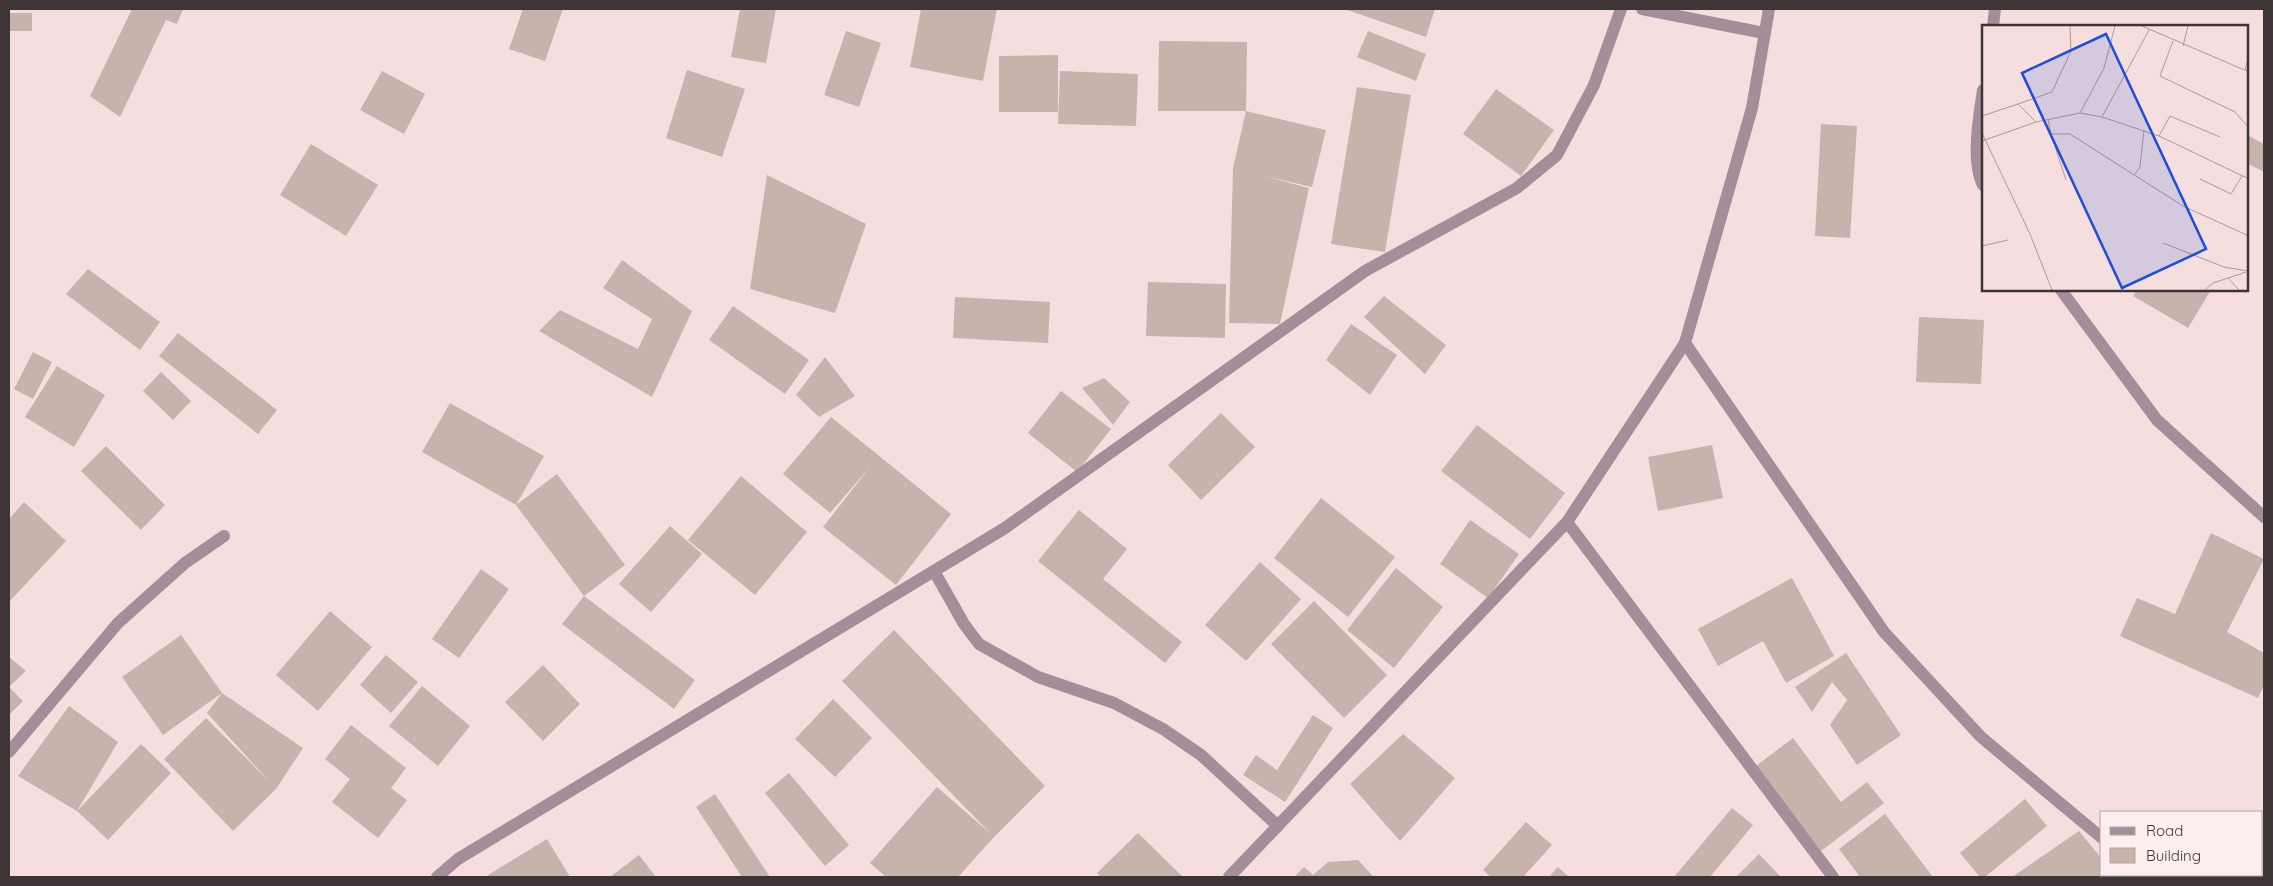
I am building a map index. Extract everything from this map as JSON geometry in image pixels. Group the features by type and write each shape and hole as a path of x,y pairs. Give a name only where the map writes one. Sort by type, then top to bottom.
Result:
{"street":[{"path":"437,877 458,859 1005,528 1365,271 1518,188 1557,155 1594,85 1621,9"},
{"path":"1642,9 1764,33"},
{"path":"1229,877 1567,522 1685,343 1752,108 1764,33 1770,9"},
{"path":"1992,25 1995,9"},
{"path":"1982,97 1977,131 1977,155 1982,180"},
{"path":"2062,291 2157,420 2264,517"},
{"path":"1685,343 1884,632 1981,737 2100,836"},
{"path":"1567,522 1832,877"},
{"path":"9,752 118,623 185,563 224,536"},
{"path":"934,571 964,624 979,644 1038,677 1114,703 1163,729 1201,755 1278,826"}],"building":[{"path":"132,9 183,9 177,24 166,20 120,117 90,96"},
{"path":"523,9 563,9 545,61 509,49"},
{"path":"740,9 776,9 766,63 731,57"},
{"path":"921,9 997,9 983,81 910,67"},
{"path":"1348,9 1435,9 1426,37"},
{"path":"9,13 32,13 32,31 9,31"},
{"path":"846,31 881,43 859,107 824,95"},
{"path":"1368,31 1426,54 1416,81 1357,57"},
{"path":"1159,41 1247,42 1246,111 1158,111"},
{"path":"1058,55 1058,112 999,112 999,56"},
{"path":"687,70 745,89 722,157 666,138"},
{"path":"382,71 425,94 404,134 360,110"},
{"path":"1060,71 1138,74 1136,126 1058,124"},
{"path":"1357,87 1411,95 1385,252 1331,244"},
{"path":"1496,89 1554,130 1521,176 1463,134"},
{"path":"1246,111 1326,130 1312,187 1263,176 1309,188 1280,324 1229,323 1233,168"},
{"path":"1821,124 1857,126 1850,238 1815,236"},
{"path":"2248,136 2264,144 2264,172 2248,164"},
{"path":"311,144 378,185 346,236 280,195"},
{"path":"767,175 866,224 835,313 750,289"},
{"path":"622,260 692,311 652,397 539,331 560,310 638,349 652,319 603,288"},
{"path":"88,269 160,322 140,350 66,294"},
{"path":"1148,282 1226,284 1225,338 1146,336"},
{"path":"2136,291 2210,291 2188,328 2133,296"},
{"path":"1384,296 1446,345 1425,374 1364,317"},
{"path":"955,297 1050,302 1048,343 953,338"},
{"path":"733,306 809,360 785,394 709,340"},
{"path":"1919,317 1984,320 1981,384 1916,382"},
{"path":"1351,324 1397,355 1370,395 1326,360"},
{"path":"178,333 277,410 258,434 159,356"},
{"path":"33,352 52,362 33,399 14,389"},
{"path":"825,357 855,396 819,417 796,395"},
{"path":"57,366 105,395 74,447 25,417"},
{"path":"161,372 191,401 173,420 143,391"},
{"path":"1104,378 1130,402 1113,425 1082,388"},
{"path":"1061,391 1111,429 1077,472 1028,433"},
{"path":"450,403 544,456 516,505 422,452"},
{"path":"1221,413 1255,447 1201,500 1168,465"},
{"path":"831,417 951,514 896,585 823,527 870,467 830,513 783,474"},
{"path":"1477,425 1565,493 1530,539 1441,471"},
{"path":"1712,445 1723,498 1658,511 1648,457"},
{"path":"106,446 165,505 141,530 81,471"},
{"path":"557,474 625,565 584,596 516,505"},
{"path":"741,476 807,532 755,595 688,540"},
{"path":"1321,498 1395,557 1348,617 1274,558"},
{"path":"24,502 66,541 9,602 9,519"},
{"path":"1079,510 1127,549 1103,579 1182,642 1165,663 1038,561"},
{"path":"1470,520 1519,554 1488,598 1440,564"},
{"path":"670,526 702,554 651,612 619,584"},
{"path":"2211,533 2264,559 2227,632 2264,653 2264,685 2258,698 2120,636 2137,598 2175,614"},
{"path":"1260,562 1301,599 1246,661 1205,625"},
{"path":"1396,568 1443,607 1394,668 1347,630"},
{"path":"481,569 509,589 459,658 432,639"},
{"path":"1792,578 1834,656 1786,683 1763,641 1718,666 1698,629"},
{"path":"584,596 695,680 674,709 562,624"},
{"path":"1314,601 1387,675 1344,718 1271,644"},
{"path":"330,611 372,647 318,711 276,675"},
{"path":"894,630 1045,786 994,837 958,877 886,877 870,863 937,787 991,834 842,681"},
{"path":"181,635 222,693 163,735 122,677"},
{"path":"1846,653 1901,735 1857,765 1830,725 1847,700 1832,682 1812,712 1795,687"},
{"path":"386,655 418,682 391,713 360,685"},
{"path":"9,657 26,671 9,687"},
{"path":"543,665 580,704 543,741 505,702"},
{"path":"422,686 470,726 438,766 389,726"},
{"path":"9,687 23,701 9,715"},
{"path":"222,693 303,748 276,789 233,831 164,759 206,718 268,780 207,713"},
{"path":"833,699 872,738 835,777 795,739"},
{"path":"69,706 118,742 77,811 18,776"},
{"path":"1313,715 1333,728 1285,802 1243,775 1256,755 1277,770"},
{"path":"351,725 406,768 391,788 407,800 378,838 332,802 350,779 325,759"},
{"path":"1403,734 1455,778 1400,841 1350,784"},
{"path":"1793,738 1841,802 1867,782 1884,803 1821,851 1756,766"},
{"path":"141,744 171,773 108,840 77,811"},
{"path":"789,773 849,845 825,866 765,793"},
{"path":"715,794 770,877 742,877 696,807"},
{"path":"2025,799 2047,826 1985,877 1980,877 1960,853"},
{"path":"1732,808 1753,825 1710,877 1674,877"},
{"path":"1885,814 1933,877 1860,877 1839,849"},
{"path":"1526,822 1552,845 1523,877 1491,877 1483,870"},
{"path":"2079,831 2100,857 2100,876 2110,876 2108,877 2012,877"},
{"path":"1138,833 1183,877 1101,877 1097,873"},
{"path":"547,839 570,877 490,877 488,875"},
{"path":"1759,854 1781,877 1736,877"},
{"path":"639,855 656,877 610,877"},
{"path":"1358,860 1374,877 1294,877 1304,867 1313,875 1328,862"},
{"path":"1558,867 1569,877 1549,877"}]}
